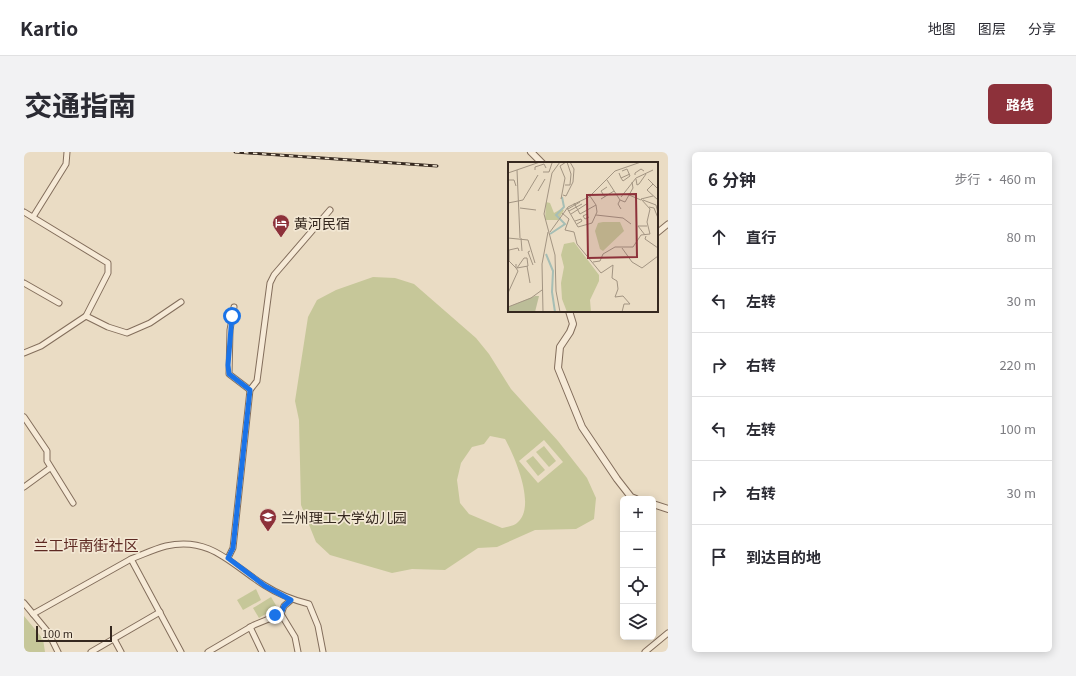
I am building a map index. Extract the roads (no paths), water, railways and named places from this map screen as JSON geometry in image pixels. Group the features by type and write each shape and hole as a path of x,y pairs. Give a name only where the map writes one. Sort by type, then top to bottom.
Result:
{"street":[{"path":"33,217 66,164 67,152"},
{"path":"531,152 541,162"},
{"path":"228,558 233,548 250,390 257,381 270,283 274,275 330,210"},
{"path":"24,212 108,262 108,273 86,316 41,346 24,353"},
{"path":"658,232 668,224"},
{"path":"24,283 59,303"},
{"path":"86,316 108,327 126,333 150,322 181,302"},
{"path":"234,307 230,330 229,374 250,390"},
{"path":"570,312 573,324 570,332 560,347 558,368 582,427 616,479 629,496"},
{"path":"24,417 47,451 47,461 50,468 73,503"},
{"path":"24,487 50,468"},
{"path":"656,505 668,509"},
{"path":"33,614 131,559 166,546 185,544 200,546 228,558 265,586 291,600 308,604 312,610 323,644 323,652"},
{"path":"131,559 181,652"},
{"path":"281,614 284,606 291,600"},
{"path":"24,603 48,632 58,652"},
{"path":"91,652 160,612"},
{"path":"208,652 250,627 275,615 281,614"},
{"path":"281,614 295,637 298,652"},
{"path":"250,627 262,652"},
{"path":"645,652 668,633"},
{"path":"114,639 121,652"},
{"path":"217,647 220,652"}],"railway":[{"path":"235,152 437,166"}],"place":[{"name":"黄河民宿","path":"281,238"},
{"name":"兰州理工大学幼儿园","path":"268,532"}],"district":[{"name":"兰工坪南街社区","path":"86,544"}]}
